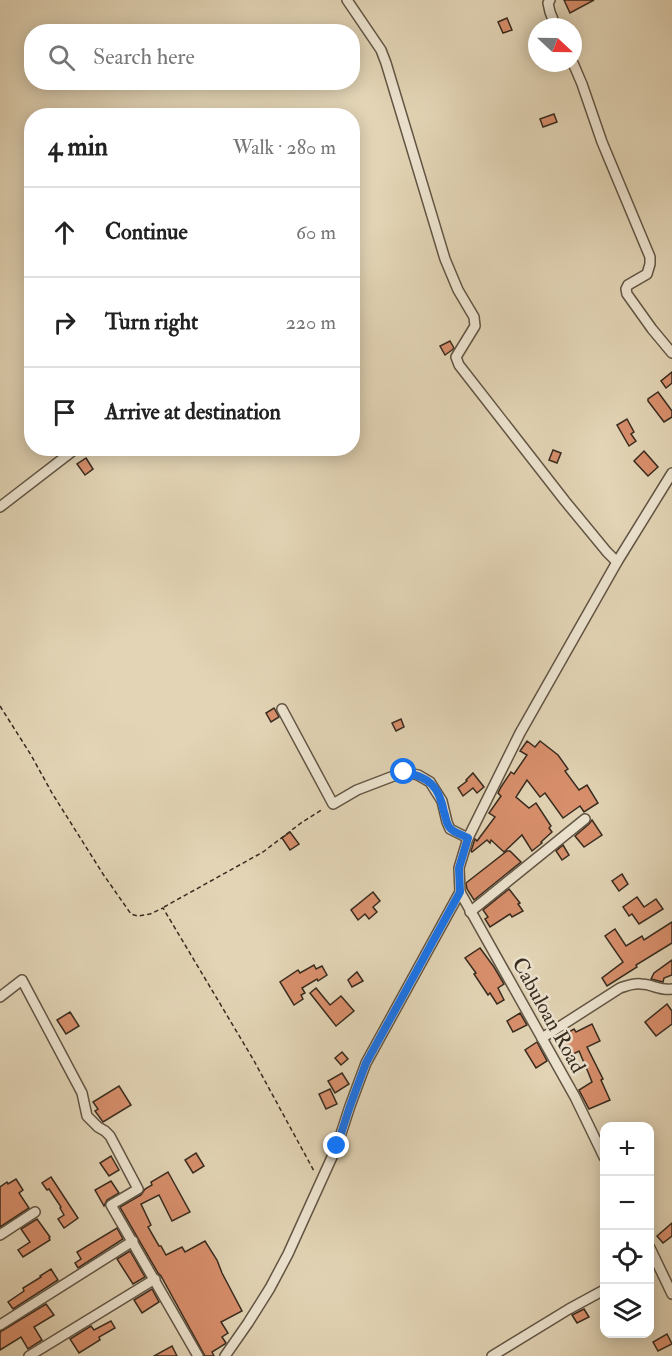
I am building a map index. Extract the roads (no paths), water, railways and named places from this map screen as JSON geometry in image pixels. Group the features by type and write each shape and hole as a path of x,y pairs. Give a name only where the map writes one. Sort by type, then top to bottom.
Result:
{"street":[{"path":"347,0 381,50 445,259 458,290 474,317 475,326 456,357 459,365 565,501 617,562"},
{"path":"550,0 548,3 552,18"},
{"path":"577,72 602,142 650,257 647,273 628,285 627,294 672,353"},
{"path":"0,507 66,456"},
{"path":"225,1356 270,1288 288,1254 337,1146 366,1063 460,892 459,868 468,838 520,733 617,562 672,473"},
{"path":"282,709 333,804 357,790 404,772 418,775 430,782 442,801 450,829 468,838"},
{"path":"470,912 585,819"},
{"name":"Cabuloan Road","path":"460,892 575,1097 600,1149"},
{"path":"0,997 22,980 82,1093 87,1116 110,1136 116,1146 138,1189 111,1205 198,1356"},
{"path":"542,1038 620,988 643,983 664,990 672,989"},
{"path":"0,1235 35,1212"},
{"path":"0,1325 133,1241"},
{"path":"654,1265 672,1294"},
{"path":"29,1356 155,1279"},
{"path":"492,1356 600,1292"}]}
